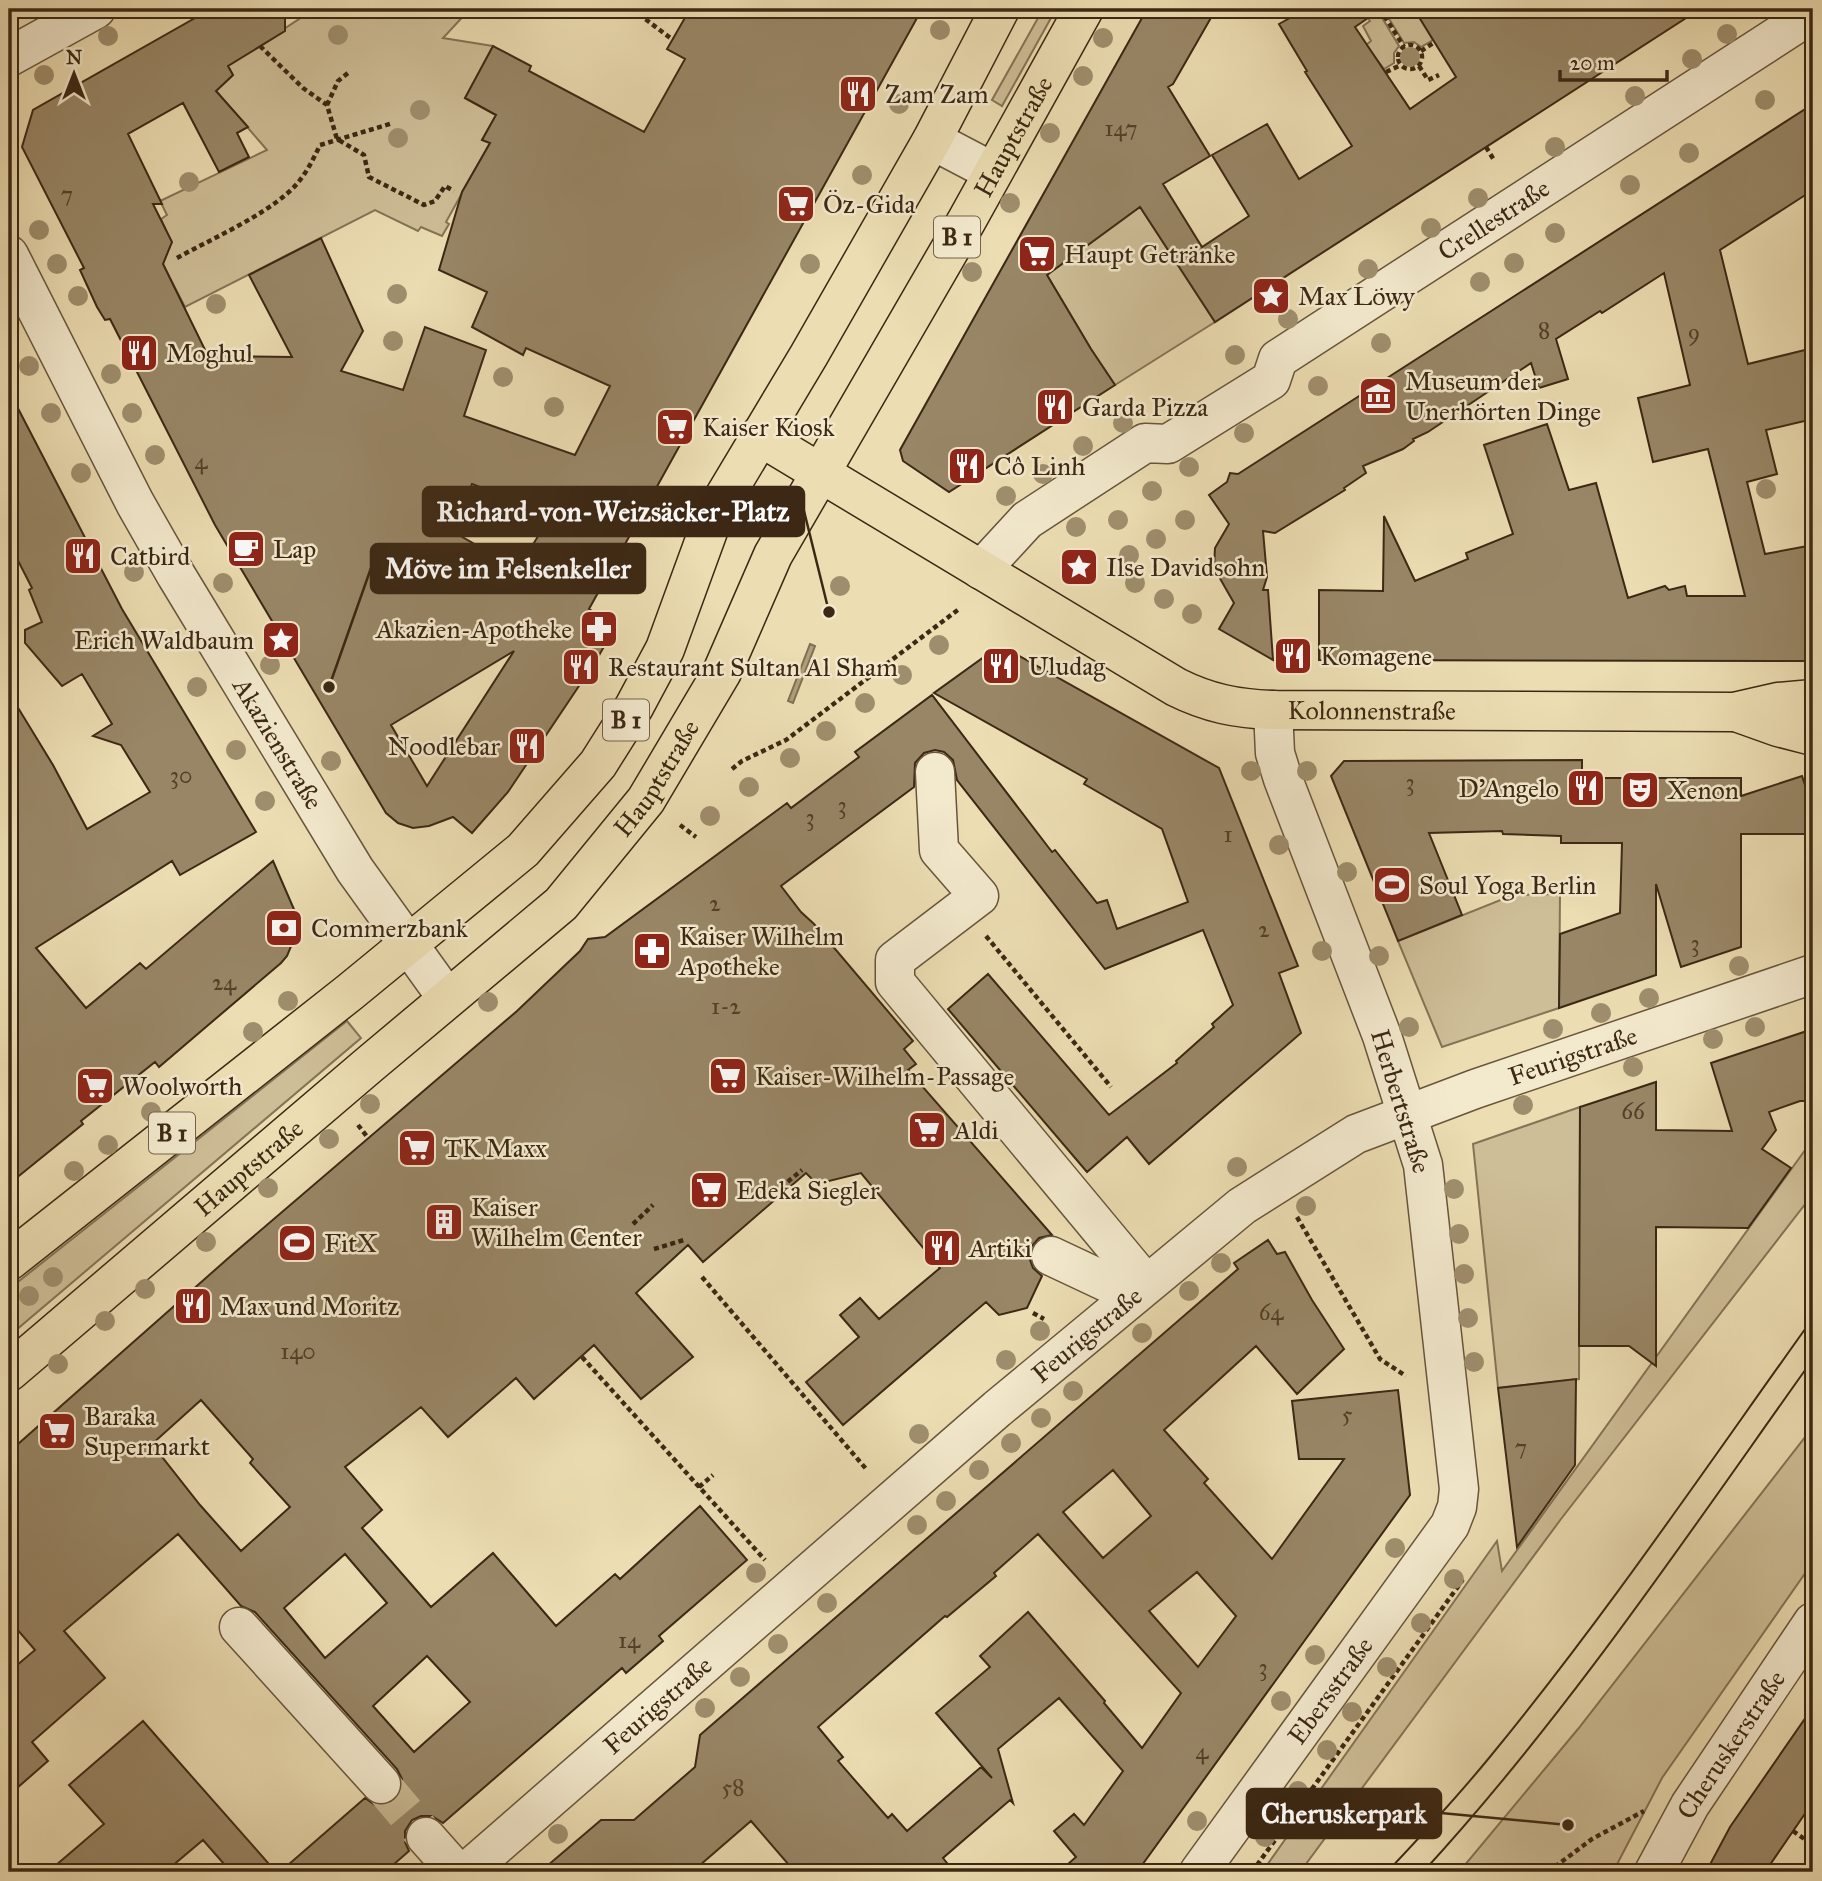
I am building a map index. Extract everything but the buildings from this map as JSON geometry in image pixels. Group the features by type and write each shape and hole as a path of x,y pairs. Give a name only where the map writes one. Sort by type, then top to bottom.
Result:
{"main road":[{"name":"Hauptstraße","path":"9,1261 523,850 598,764 634,708 665,649 715,512 809,355 932,139 1000,9"},
{"name":"Hauptstraße","path":"9,1372 561,904 646,800 722,672 772,555 1084,9"},
{"name":"Kolonnenstraße","path":"759,436 1175,687 1197,697 1243,709 1734,712 1778,702 1813,699"},
{"name":"Kolonnenstraße","path":"1734,712 1813,736"}],"street":[{"path":"9,57 96,9"},
{"name":"Crellestraße","path":"981,569 1027,520 1145,443 1168,444 1271,380 1278,359 1813,13"},
{"path":"932,139 993,172"},
{"name":"Akazienstraße","path":"9,256 135,503 168,560 355,870 447,998"},
{"name":"Herbertstraße","path":"1273,710 1275,753 1283,779 1382,1036 1427,1180 1460,1489 1457,1507"},
{"path":"935,772 939,850 979,896 895,960 895,982 1140,1290"},
{"name":"Feurigstraße","path":"466,1872 997,1409 1253,1199 1341,1142 1407,1114 1813,974"},
{"path":"1051,1256 1140,1290"},
{"name":"Ebersstraße","path":"1199,1872 1429,1556 1450,1525 1457,1507"},
{"name":"Cheruskerstraße","path":"1654,1872 1690,1805 1813,1622"},
{"path":"239,1627 381,1784"},
{"path":"426,1837 457,1872"}],"path":[{"path":"632,9 673,40"},
{"path":"1380,9 1404,47"},
{"path":"1421,51 1435,42"},
{"path":"260,46 303,88 327,105 337,139 364,155 369,177 424,205 435,201 445,186 454,191"},
{"path":"1386,72 1401,65 1412,69 1419,66 1421,51 1415,46 1404,47 1398,53 1401,65"},
{"path":"1419,66 1428,80 1439,75"},
{"path":"327,105 338,81 348,73"},
{"path":"177,258 265,209 290,191 307,172 320,145 393,124"},
{"path":"1486,147 1494,160"},
{"path":"732,769 742,761 786,740 960,609"},
{"path":"680,825 696,837"},
{"path":"963,908 1111,1087"},
{"path":"358,1125 368,1138"},
{"path":"768,1198 802,1170"},
{"path":"633,1224 653,1205"},
{"path":"1297,1217 1380,1359 1406,1376"},
{"path":"654,1249 684,1240"},
{"path":"702,1277 867,1470"},
{"path":"1033,1314 1044,1319"},
{"path":"582,1357 765,1560"},
{"path":"699,1487 713,1475"},
{"path":"1548,1872 1592,1839 1652,1807"},
{"path":"1793,1832 1813,1845"}],"shaded area":[{"path":"288,9 470,9 443,38 493,46 465,98 496,115 482,140 490,143 446,222 449,224 442,236 421,227 418,231 375,210 185,307 151,241 167,233 161,219 167,215 160,201 267,150 216,91 233,75 228,66 302,17"},
{"path":"1043,9 1056,9 1002,106 992,100"},
{"path":"1383,9 1409,9 1417,13 1433,40 1421,47 1414,42 1404,43"},
{"path":"1378,11 1399,46 1394,53 1394,63 1384,69 1366,45 1371,41 1363,26 1370,21 1365,14"},
{"path":"1137,202 1215,322 1115,385 1047,275"},
{"path":"810,644 815,646 793,703 788,701"},
{"path":"1560,894 1559,1008 1442,1047 1398,941 1513,895"},
{"path":"347,1021 361,1038 9,1336 9,1289"},
{"path":"1580,1107 1579,1379 1498,1388 1473,1144"},
{"path":"1813,1139 1813,1194 1561,1519 1300,1872 1262,1872 1497,1541 1502,1571"},
{"path":"1813,1427 1813,1562 1662,1778 1613,1872 1459,1872 1578,1729"}],"tunnel":[{"path":"381,1784 426,1837"}],"tram line":[{"path":"1387,1872 1477,1773 1574,1651 1813,1318"},
{"path":"1423,1872 1528,1750 1626,1622 1813,1359"}],"place":[{"name":"Zam Zam","path":"858,94"},
{"name":"Öz-Gida","path":"796,204"},
{"name":"Haupt Getränke","path":"1037,254"},
{"name":"Max Löwy","path":"1271,296"},
{"name":"Moghul","path":"139,353"},
{"name":"Museum der Unerhörten Dinge","path":"1378,396"},
{"name":"Garda Pizza","path":"1055,407"},
{"name":"Kaiser Kiosk","path":"675,427"},
{"name":"Cô Linh","path":"967,466"},
{"name":"Lap","path":"246,549"},
{"name":"Catbird","path":"83,556"},
{"name":"Ilse Davidsohn","path":"1079,567"},
{"name":"Richard-von-Weizsäcker-Platz","path":"829,612"},
{"name":"Akazien-Apotheke","path":"599,629"},
{"name":"Erich Waldbaum","path":"281,640"},
{"name":"Komagene","path":"1293,656"},
{"name":"Uludag","path":"1001,666"},
{"name":"Restaurant Sultan Al Sham","path":"581,667"},
{"name":"Möve im Felsenkeller","path":"329,687"},
{"name":"Noodlebar","path":"527,746"},
{"name":"D'Angelo","path":"1586,788"},
{"name":"Xenon","path":"1640,790"},
{"name":"Soul Yoga Berlin","path":"1392,885"},
{"name":"Commerzbank","path":"284,928"},
{"name":"Kaiser Wilhelm Apotheke","path":"652,951"},
{"name":"Kaiser-Wilhelm-Passage","path":"728,1076"},
{"name":"Woolworth","path":"95,1086"},
{"name":"Aldi","path":"927,1130"},
{"name":"TK Maxx","path":"417,1148"},
{"name":"Edeka Siegler","path":"709,1190"},
{"name":"Kaiser Wilhelm Center","path":"444,1222"},
{"name":"FitX","path":"297,1243"},
{"name":"Artiki","path":"942,1248"},
{"name":"Max und Moritz","path":"193,1306"},
{"name":"Baraka Supermarkt","path":"57,1431"},
{"name":"Cheruskerpark","path":"1568,1825"}]}
